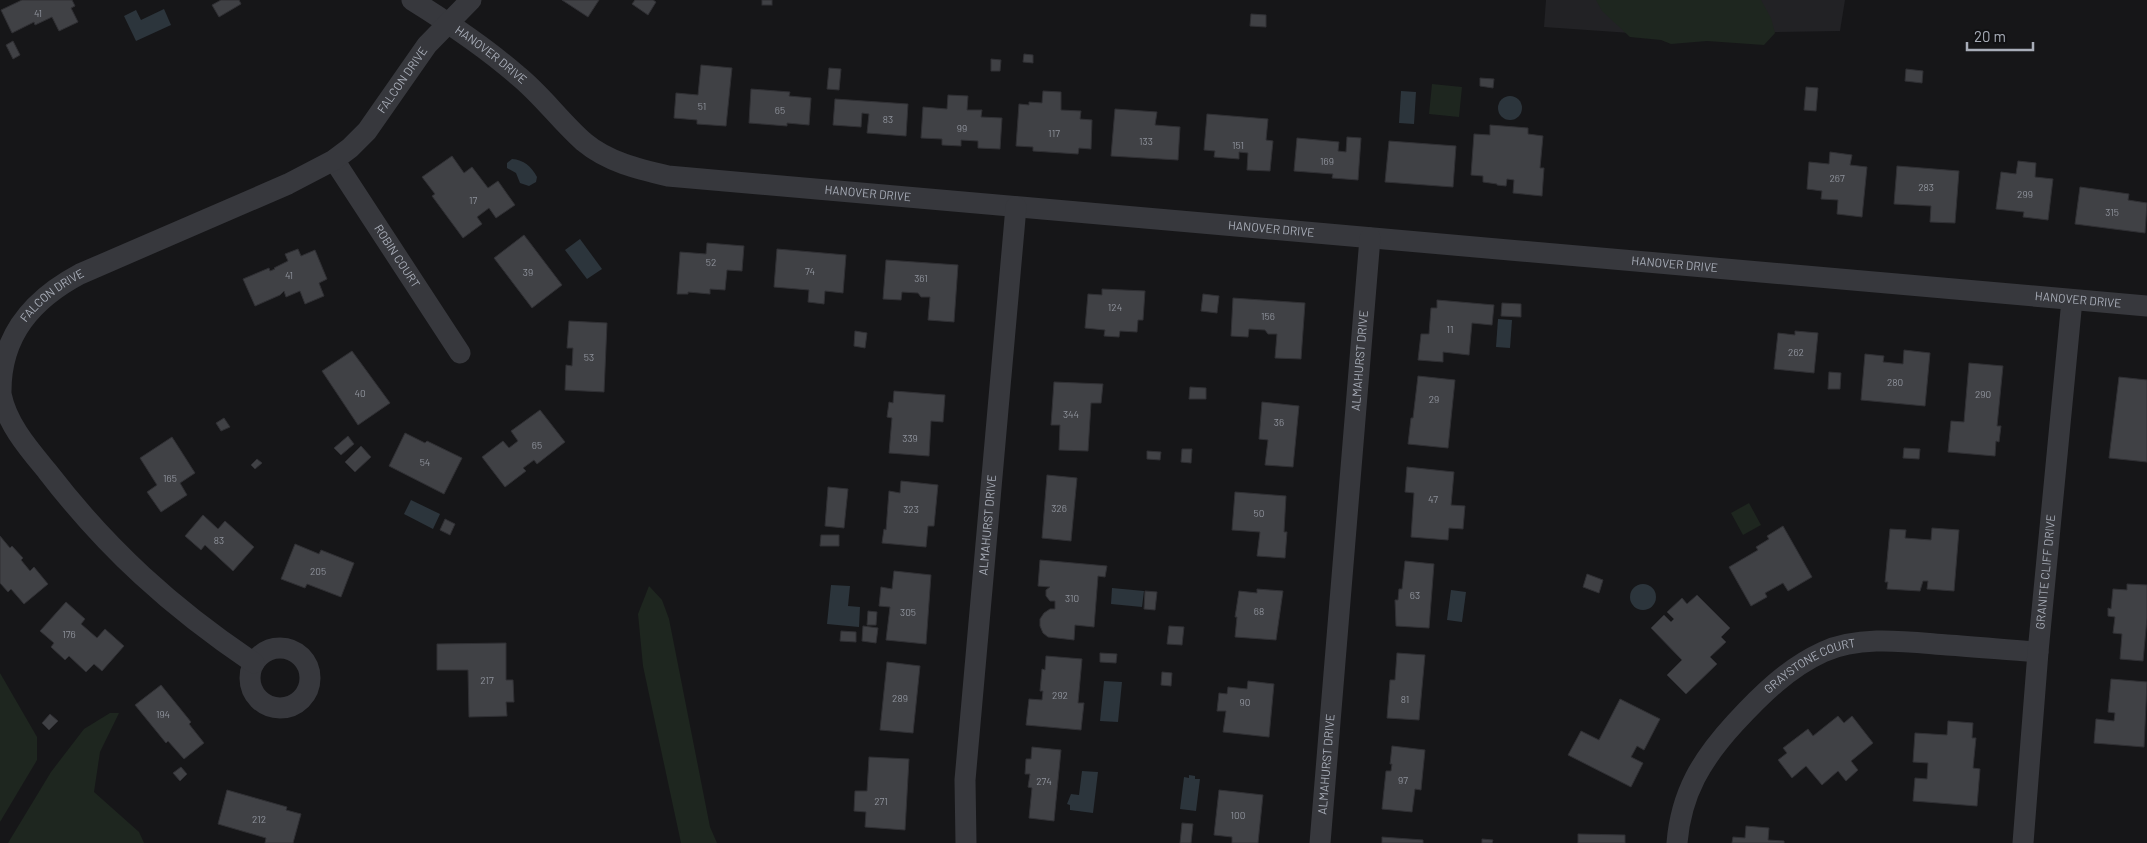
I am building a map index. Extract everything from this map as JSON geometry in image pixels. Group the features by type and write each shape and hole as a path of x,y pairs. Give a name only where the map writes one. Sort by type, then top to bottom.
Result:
{"street":[{"name":"HANOVER DRIVE","path":"412,0 447,22 518,75 586,143 609,158 637,169 668,176 2147,306"},
{"name":"FALCON DRIVE","path":"254,662 209,633 176,607 97,533 65,496 14,427 5,407 1,392 0,371 4,351 10,333 22,315 57,286 80,274 288,184 334,160 350,148 367,131 427,45 447,22 471,0"},
{"name":"ROBIN COURT","path":"334,160 460,353"},
{"name":"ALMAHURST DRIVE","path":"966,843 965,780 1016,207"},
{"name":"ALMAHURST DRIVE","path":"1320,843 1370,238"},
{"name":"GRANITE CLIFF DRIVE","path":"2023,843 2038,652 2072,300"},
{"name":"GRAYSTONE COURT","path":"1677,843 1678,828 1686,794 1702,764 1723,736 1773,685 1798,666 1824,651 1850,644 1884,642 2038,652"}],"shaded area":[{"path":"1546,0 1845,0 1840,31 1645,34 1544,27"},
{"path":"1596,0 1761,0 1771,18 1775,33 1764,45 1707,41 1671,44 1661,40 1630,37 1602,11"},
{"path":"164,9 171,25 136,41 124,16 136,10 141,20"},
{"path":"1432,84 1462,87 1459,117 1429,114"},
{"path":"1401,91 1416,92 1414,124 1399,123"},
{"path":"1510,96 1519,99 1522,108 1519,117 1510,120 1501,117 1498,108 1501,99"},
{"path":"512,159 524,162 530,167 537,177 536,182 529,186 520,183 516,173 507,168 507,163"},
{"path":"580,239 602,269 587,279 565,250"},
{"path":"1498,319 1512,320 1510,348 1496,347"},
{"path":"411,500 440,514 433,529 404,514"},
{"path":"1749,503 1761,525 1743,535 1731,513"},
{"path":"1643,584 1652,588 1656,597 1652,606 1643,610 1634,606 1630,597 1634,588"},
{"path":"831,585 850,586 848,606 860,607 859,627 827,624"},
{"path":"649,586 662,600 669,619 710,827 717,843 681,843 643,666 638,614"},
{"path":"1112,588 1144,591 1142,607 1111,604"},
{"path":"1451,590 1466,592 1462,622 1447,620"},
{"path":"0,673 37,737 37,760 0,822"},
{"path":"1104,681 1122,682 1118,722 1100,721"},
{"path":"110,713 119,713 100,752 94,792 139,832 144,843 8,843 51,772 84,729"},
{"path":"1082,771 1098,772 1093,813 1070,810 1070,805 1067,804 1071,794 1079,795"},
{"path":"1189,775 1195,776 1195,779 1200,779 1196,811 1180,809 1184,777 1189,778"}],"building":[{"path":"22,0 72,0 75,6 71,8 78,22 59,31 52,17 35,25 34,22 12,33 1,10"},
{"path":"221,0 239,0 241,4 219,17 212,5"},
{"path":"562,0 599,0 588,17"},
{"path":"635,0 653,0 656,2 648,15 632,4"},
{"path":"762,0 772,0 772,5 762,5"},
{"path":"1251,14 1266,15 1266,27 1250,26"},
{"path":"13,41 20,55 13,59 6,45"},
{"path":"1024,54 1033,55 1033,63 1023,62"},
{"path":"991,59 1001,60 1000,71 991,71"},
{"path":"701,65 732,68 726,126 697,124 697,120 674,118 676,93 698,95"},
{"path":"829,68 841,69 839,90 827,89"},
{"path":"1906,69 1923,71 1922,83 1905,81"},
{"path":"1480,78 1494,79 1493,88 1480,86"},
{"path":"1806,87 1818,88 1816,111 1804,110"},
{"path":"751,89 790,92 789,96 811,98 809,125 787,123 787,126 749,123"},
{"path":"1043,91 1061,92 1061,110 1081,111 1080,119 1092,120 1091,149 1079,148 1078,154 1033,151 1033,147 1016,146 1019,104 1029,105 1029,102 1042,103"},
{"path":"948,95 968,96 967,110 982,110 981,117 1002,118 1000,149 978,148 978,141 961,140 961,146 942,145 942,139 921,138 923,107 947,109"},
{"path":"835,99 908,104 906,136 867,133 869,114 862,113 861,127 833,125"},
{"path":"1115,109 1157,112 1155,125 1180,127 1178,160 1111,156"},
{"path":"1207,114 1268,119 1266,140 1273,141 1270,171 1247,170 1248,153 1239,152 1239,159 1214,157 1215,151 1204,150"},
{"path":"1490,125 1528,128 1528,134 1543,136 1540,168 1544,168 1542,196 1513,193 1514,180 1507,179 1506,186 1497,185 1483,182 1483,176 1471,175 1474,134 1490,135"},
{"path":"1347,137 1361,138 1358,180 1332,178 1333,174 1294,171 1297,138 1339,142 1338,151 1346,152"},
{"path":"1389,141 1456,146 1453,187 1385,182"},
{"path":"1830,152 1852,155 1850,165 1867,167 1862,217 1837,214 1838,200 1821,199 1822,191 1807,189 1809,162 1829,164"},
{"path":"452,156 464,173 472,167 488,188 498,181 515,205 496,218 489,208 477,217 482,224 463,238 432,196 435,194 422,177"},
{"path":"2018,161 2036,163 2035,177 2053,179 2048,220 2023,217 2024,212 1996,209 2001,172 2016,174"},
{"path":"1897,166 1959,171 1955,223 1930,222 1931,206 1894,204"},
{"path":"2080,187 2129,194 2128,200 2147,203 2145,233 2075,224"},
{"path":"524,235 562,285 532,308 494,258"},
{"path":"707,243 744,246 742,271 727,270 725,290 710,289 710,294 688,292 688,294 677,294 680,252 706,254"},
{"path":"298,249 301,256 315,250 327,279 319,283 324,296 305,304 300,291 286,297 284,291 280,295 255,306 243,279 269,268 270,271 275,269 288,261 285,254"},
{"path":"777,249 846,255 843,293 825,291 824,304 808,302 809,290 774,287"},
{"path":"886,260 958,265 954,322 928,320 930,297 921,297 918,293 902,292 901,300 883,299"},
{"path":"1102,289 1145,291 1143,320 1138,320 1137,332 1120,331 1119,337 1104,336 1105,330 1085,328 1088,294 1102,295"},
{"path":"1203,294 1219,296 1217,313 1201,311"},
{"path":"1233,298 1305,303 1301,359 1275,358 1277,334 1268,334 1265,330 1249,329 1248,337 1231,336"},
{"path":"1437,300 1494,305 1492,325 1472,323 1469,355 1443,352 1443,362 1418,360 1421,334 1429,334 1431,308 1437,308"},
{"path":"1502,303 1521,304 1521,317 1501,316"},
{"path":"569,321 607,323 604,392 565,390 566,365 572,366 573,348 567,348"},
{"path":"855,331 867,333 865,348 854,346"},
{"path":"1795,331 1818,333 1814,373 1774,369 1778,333 1795,335"},
{"path":"1904,350 1930,353 1925,406 1861,400 1865,354 1884,356 1883,362 1903,364"},
{"path":"352,351 390,403 358,425 322,371"},
{"path":"1969,363 2003,366 1997,426 2001,426 1999,442 1996,441 1995,456 1948,452 1951,421 1964,422"},
{"path":"1829,372 1841,373 1840,389 1828,389"},
{"path":"1418,376 1455,380 1448,448 1408,444"},
{"path":"2119,377 2147,380 2147,462 2109,458"},
{"path":"1054,382 1103,384 1101,403 1091,403 1088,451 1059,450 1060,425 1051,425"},
{"path":"1190,387 1206,388 1206,399 1189,399"},
{"path":"894,391 945,395 943,422 931,421 929,456 889,453 892,418 887,417 889,402 893,403"},
{"path":"1262,402 1299,406 1293,467 1265,465 1268,440 1259,439"},
{"path":"540,410 565,442 537,464 534,460 523,468 526,471 505,487 482,457 503,441 509,448 518,441 511,431"},
{"path":"224,418 230,427 221,431 216,423"},
{"path":"405,433 425,443 427,441 462,458 444,494 389,466"},
{"path":"348,436 354,444 341,455 334,448"},
{"path":"172,437 195,473 180,483 187,495 161,512 147,492 157,485 140,458"},
{"path":"361,446 371,457 355,472 345,462"},
{"path":"1904,448 1920,449 1919,459 1903,458"},
{"path":"1182,449 1192,449 1191,463 1181,462"},
{"path":"1147,451 1161,452 1160,460 1147,459"},
{"path":"257,459 262,463 255,469 251,465"},
{"path":"1407,467 1454,472 1451,505 1465,506 1463,529 1449,528 1448,540 1411,537 1414,493 1405,492"},
{"path":"1047,475 1077,478 1071,541 1042,538"},
{"path":"901,481 938,485 934,526 928,526 926,547 882,543 884,529 886,530 889,491 900,493"},
{"path":"828,487 848,489 844,528 825,526"},
{"path":"1235,492 1286,496 1284,532 1287,532 1285,558 1257,556 1260,532 1232,530"},
{"path":"203,515 218,529 225,521 254,547 233,571 205,545 201,550 185,536"},
{"path":"445,519 455,524 450,535 440,530"},
{"path":"1783,526 1812,577 1788,591 1783,583 1765,593 1767,597 1751,606 1729,567 1758,550 1756,547 1769,539 1767,536"},
{"path":"1932,528 1959,530 1954,591 1927,589 1928,581 1923,581 1920,591 1887,589 1888,582 1885,582 1890,529 1906,530 1905,538 1931,540"},
{"path":"821,535 839,535 839,546 820,546"},
{"path":"0,536 10,548 12,546 23,558 21,560 30,571 34,567 48,584 24,604 11,589 8,592 0,583"},
{"path":"295,544 319,554 321,550 354,563 341,597 307,584 305,588 281,579"},
{"path":"1040,560 1107,566 1105,577 1098,576 1094,627 1075,625 1074,640 1048,637 1043,633 1040,626 1040,619 1044,613 1050,609 1055,609 1055,601 1050,601 1046,596 1046,590 1050,587 1038,586"},
{"path":"1405,561 1434,564 1429,628 1396,626 1395,600 1398,600 1399,589 1402,589"},
{"path":"894,571 931,575 926,644 886,640 890,607 879,606 881,587 892,589"},
{"path":"1587,574 1603,580 1599,593 1583,587"},
{"path":"2127,584 2147,585 2147,618 2143,661 2120,659 2122,634 2113,633 2115,617 2108,616 2108,608 2111,609 2113,589 2127,590"},
{"path":"1257,589 1283,591 1276,640 1235,637 1237,617 1235,617 1239,591 1257,593"},
{"path":"1145,591 1157,592 1155,610 1144,609"},
{"path":"1697,595 1730,628 1721,637 1726,642 1710,657 1717,664 1686,694 1667,675 1682,660 1651,628 1664,615 1671,622 1674,619 1667,612 1682,598 1687,604"},
{"path":"66,602 85,619 81,624 97,638 105,629 124,646 102,671 94,664 86,672 69,656 65,660 51,647 54,643 40,631"},
{"path":"868,611 877,612 876,625 867,625"},
{"path":"863,626 878,628 876,643 862,641"},
{"path":"1169,626 1184,627 1182,645 1167,644"},
{"path":"841,631 856,632 856,642 840,641"},
{"path":"506,643 506,680 513,680 514,702 506,702 507,716 469,717 468,670 437,670 437,644"},
{"path":"1100,653 1117,654 1116,663 1100,662"},
{"path":"1397,653 1425,655 1419,720 1387,718 1390,680 1395,680"},
{"path":"1046,656 1082,659 1078,703 1084,703 1081,730 1026,725 1029,699 1042,700 1043,691 1040,691 1042,669 1045,670"},
{"path":"887,662 920,666 913,733 880,730"},
{"path":"1162,672 1172,673 1171,686 1161,685"},
{"path":"2111,679 2147,682 2144,747 2094,743 2096,719 2114,721 2115,713 2108,712"},
{"path":"1248,681 1274,684 1269,737 1223,732 1226,711 1217,711 1219,693 1227,694 1228,687 1247,689"},
{"path":"161,685 191,722 189,724 204,743 184,759 168,741 166,743 135,705"},
{"path":"1620,699 1660,719 1644,750 1637,746 1631,757 1643,763 1631,787 1568,755 1581,731 1599,740"},
{"path":"50,714 58,721 49,730 42,723"},
{"path":"1838,716 1844,723 1852,716 1873,743 1851,761 1858,770 1846,781 1838,771 1822,785 1806,766 1792,778 1778,760 1787,753 1783,748 1808,729 1813,736"},
{"path":"1948,721 1973,723 1972,738 1976,738 1973,768 1980,769 1977,806 1913,801 1915,778 1927,779 1928,763 1913,762 1915,733 1947,735"},
{"path":"1392,746 1425,750 1421,790 1415,789 1412,812 1382,809 1386,771 1391,771"},
{"path":"1032,747 1061,750 1054,821 1029,818 1032,788 1028,787 1030,774 1025,774 1026,759 1031,759"},
{"path":"869,757 909,759 905,830 865,827 866,812 854,811 855,791 867,791"},
{"path":"181,767 187,774 180,781 173,773"},
{"path":"227,790 287,807 286,810 301,814 293,843 265,843 266,838 218,824"},
{"path":"1219,790 1263,795 1258,843 1232,843 1232,837 1214,835"},
{"path":"1182,823 1193,824 1191,843 1180,843"},
{"path":"1746,826 1769,828 1768,840 1784,841 1784,843 1732,843 1733,837 1745,838"},
{"path":"1578,834 1625,835 1625,843 1578,843"},
{"path":"1382,837 1423,840 1423,843 1382,843"},
{"path":"1482,839 1493,840 1492,843 1482,843"}]}
